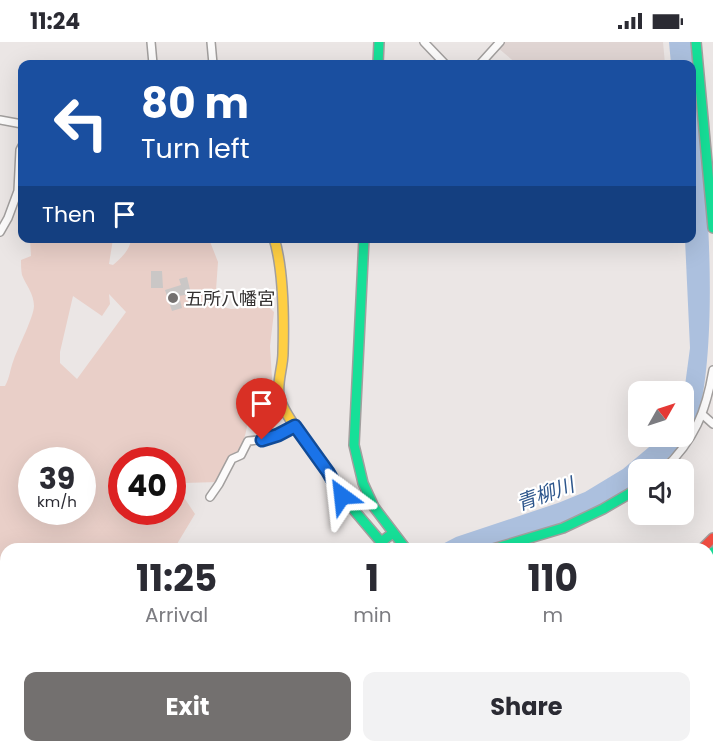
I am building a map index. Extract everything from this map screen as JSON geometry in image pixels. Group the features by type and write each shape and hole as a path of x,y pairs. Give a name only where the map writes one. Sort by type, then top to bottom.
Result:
{"street":[{"path":"151,42 153,60"},
{"path":"211,42 213,60"},
{"path":"378,60 379,42"},
{"path":"424,42 442,60"},
{"path":"484,60 500,42"},
{"path":"696,42 713,228"},
{"path":"0,120 18,123"},
{"path":"0,232 18,191"},
{"path":"276,243 280,258 284,353 279,394 282,403 342,496 382,543"},
{"path":"364,243 354,445 363,483 374,507 401,543"},
{"path":"672,459 685,444 703,415 713,370"},
{"path":"703,415 713,424"},
{"path":"210,497 232,459 241,455 248,441 278,435 295,426"},
{"path":"513,543 563,528 628,494"},
{"path":"385,543 393,532"}],"shaded area":[{"path":"504,42 663,42 665,60 512,60 498,48"},
{"path":"30,243 112,243 109,264 113,265 122,257 130,243 211,243 218,262 216,290 219,306 231,309 268,306 274,312 270,346 273,395 249,404 247,428 242,446 219,482 186,483 186,447 108,447 108,525 186,525 186,500 195,514 178,543 0,543 0,386 5,386 7,383 34,306 21,268 21,260 31,256","holes":["109,294 126,312 77,379 60,363 60,352 73,296 102,316 110,304"]}],"water":[{"path":"669,42 693,42 695,60 671,60"},
{"path":"696,77 707,207 710,286 706,373 694,425 694,381 686,381 690,348 685,243 696,243"},
{"path":"649,447 678,447 667,459 635,459"},
{"path":"628,465 628,490 578,517 503,543 444,543 585,492"}],"building":[{"path":"151,271 162,271 163,288 151,288"},
{"path":"187,277 191,294 179,296 182,308 172,311 165,290 181,285 179,279"}],"traffic: fast":[{"path":"378,60 379,42"},
{"path":"696,42 713,228"},
{"path":"364,243 354,445 363,483 374,507 401,543"},
{"path":"307,443 329,472 342,496 381,542 393,533"},
{"path":"513,543 563,528 628,494"}],"traffic: slow":[{"path":"275,243 282,280 283,310 283,353 279,395 286,413 307,443"}],"traffic: jam":[{"path":"708,543 713,538"}],"place":[{"name":"五所八幡宮","path":"173,298"}],"route":[{"path":"262,440 295,426 342,496"}],"water label":[{"name":"青柳川","path":"545,494"}]}
